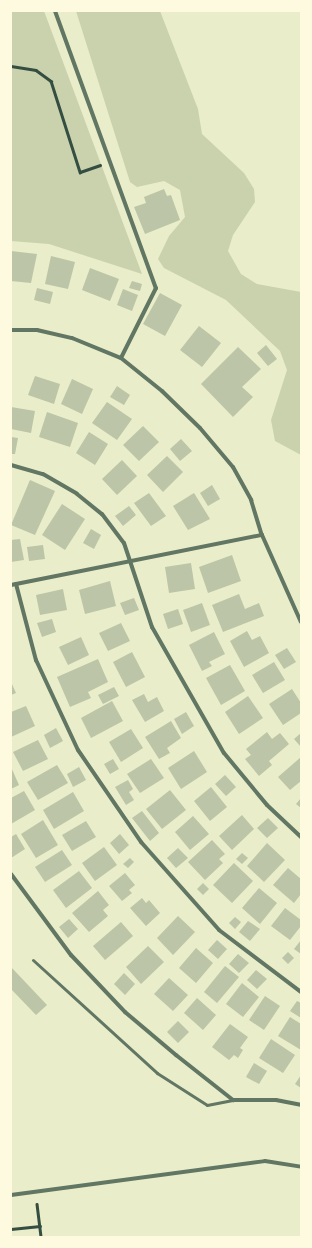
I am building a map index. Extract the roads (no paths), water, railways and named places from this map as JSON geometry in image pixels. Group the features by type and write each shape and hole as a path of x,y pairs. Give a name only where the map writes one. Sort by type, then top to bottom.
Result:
{"street":[{"path":"55,11 156,288 122,358"},
{"path":"11,330 37,330 72,338 122,358 162,391 200,428 233,467 251,500 262,535 301,622"},
{"path":"11,465 43,474 77,494 102,514 124,543 132,562 152,627 224,753 266,805 301,837"},
{"path":"11,585 262,535"},
{"path":"16,584 36,660 78,750 136,835 219,930 301,992"},
{"path":"11,874 71,954 125,1012 233,1100 276,1100 301,1105"},
{"path":"11,1195 265,1162 301,1167"}],"lane":[{"path":"33,960 157,1073 207,1105 233,1100"}]}
